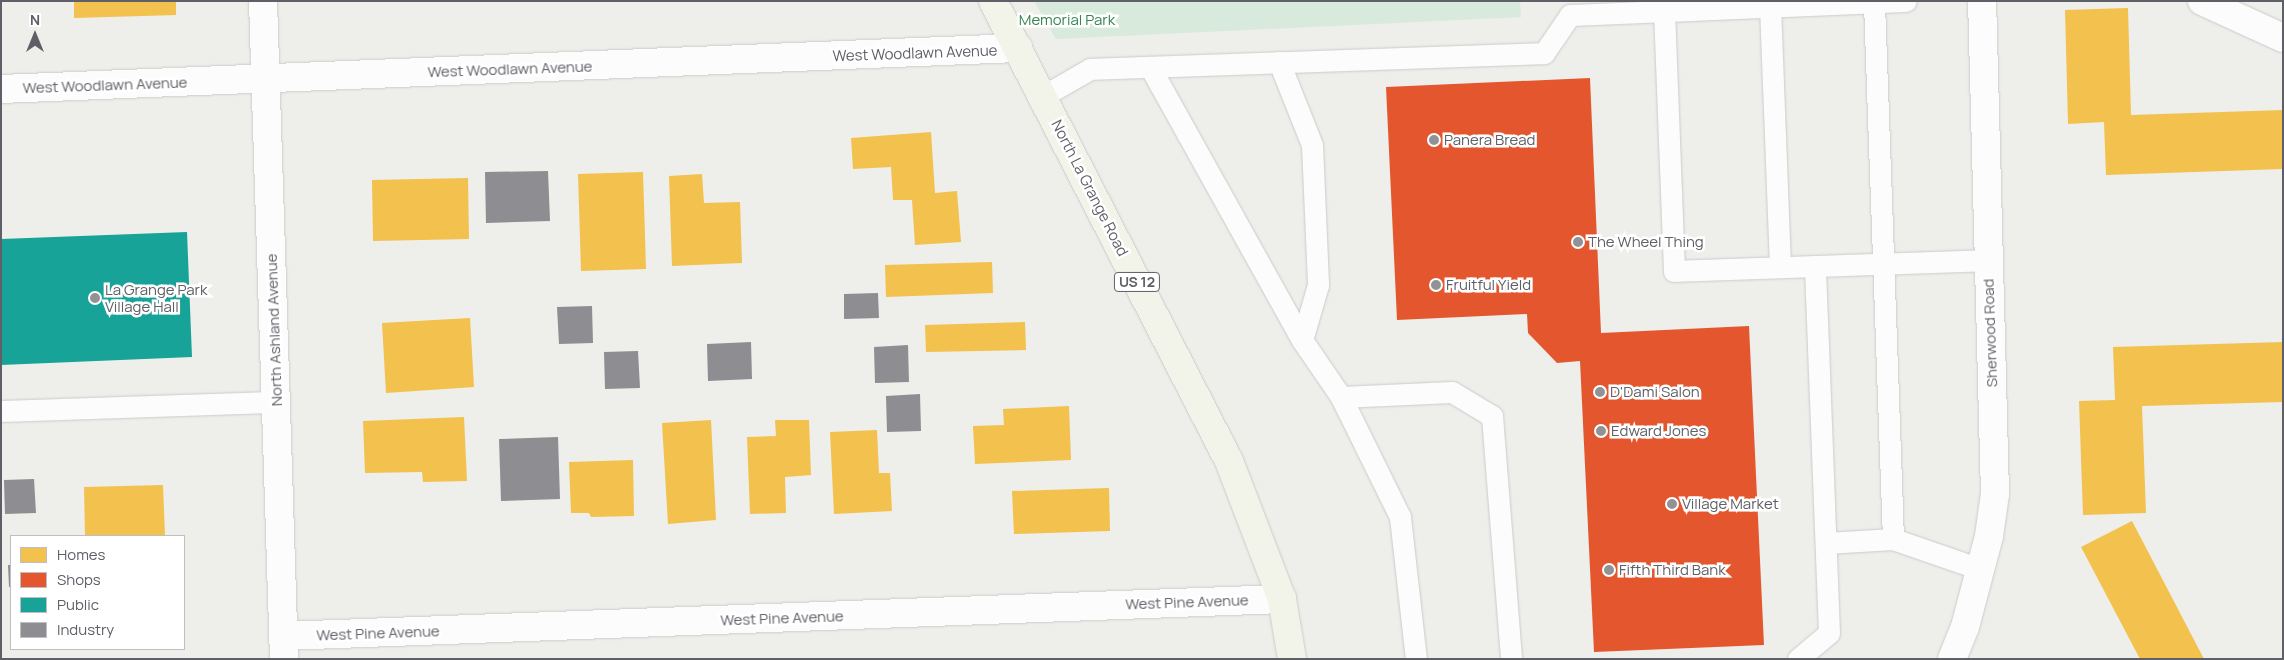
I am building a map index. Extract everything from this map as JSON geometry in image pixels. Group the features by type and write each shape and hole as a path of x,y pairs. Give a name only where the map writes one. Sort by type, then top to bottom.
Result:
{"main road":[{"name":"North La Grange Road","path":"993,1 1229,461 1282,599"},
{"name":"US 12","path":"1282,599 1292,659"}],"street":[{"name":"North Ashland Avenue","path":"263,1 283,648"},
{"name":"Sherwood Road","path":"1952,659 1965,627 1989,536 1994,494 1982,1"},
{"path":"2202,1 2283,38"},
{"name":"West Woodlawn Avenue","path":"1,89 266,80 1018,48"},
{"name":"West Pine Avenue","path":"283,648 1282,599"}],"lane":[{"path":"1043,96 1090,69 1544,53 1570,15 1906,1"},
{"path":"1874,3 1893,539"},
{"path":"1770,6 1780,268"},
{"path":"1664,10 1674,271 1988,260"},
{"path":"1279,62 1312,144 1318,285 1302,340"},
{"path":"1150,67 1302,340 1341,397 1400,517 1416,659"},
{"path":"1798,659 1829,633 1815,266"},
{"path":"1341,397 1452,392 1492,416 1511,659"},
{"path":"1,411 276,402"},
{"path":"1826,543 1893,539 1980,569"}],"green space":[{"name":"Memorial Park","path":"1034,1 1520,1 1521,17 1056,39"}],"building: Homes":[{"path":"74,1 176,1 176,15 74,18"},
{"path":"2128,8 2131,115 2283,110 2283,169 2106,175 2104,122 2068,124 2065,10"},
{"path":"931,132 935,193 957,191 961,242 915,245 912,200 893,200 891,167 853,169 851,138"},
{"path":"643,172 646,269 581,271 578,174"},
{"path":"702,174 704,203 740,202 742,263 672,266 669,176"},
{"path":"468,178 469,239 373,241 372,180"},
{"path":"992,262 993,293 886,297 885,265"},
{"path":"470,318 474,387 386,393 382,323"},
{"path":"1025,322 1026,350 926,352 925,325"},
{"path":"2283,342 2283,402 2142,406 2146,513 2083,515 2079,401 2115,400 2113,347"},
{"path":"1069,406 1071,460 975,464 973,426 1004,425 1003,409"},
{"path":"464,417 467,481 423,482 422,472 365,473 363,421"},
{"path":"711,420 716,520 668,524 662,423"},
{"path":"775,420 809,420 811,475 785,477 786,513 750,514 747,437 776,436"},
{"path":"877,430 879,473 890,473 892,511 834,514 830,432"},
{"path":"633,460 634,516 591,517 589,513 571,513 569,462"},
{"path":"163,485 165,535 85,535 84,487"},
{"path":"1109,488 1110,531 1014,534 1012,491"},
{"path":"2132,521 2204,659 2140,659 2081,547"}],"building: Shops":[{"name":"Village Market","path":"1590,78 1601,333 1749,326 1764,645 1594,652 1580,361 1557,363 1528,333 1527,314 1397,320 1386,87"}],"building: Public":[{"name":"La Grange Park Village Hall","path":"187,232 192,357 1,365 1,239"}],"building: Industry":[{"path":"548,171 550,221 486,223 485,172"},
{"path":"878,293 879,318 844,319 844,294"},
{"path":"592,306 593,343 559,344 557,307"},
{"path":"751,342 752,379 708,381 707,344"},
{"path":"908,345 909,382 875,383 874,347"},
{"path":"638,351 640,388 605,389 604,352"},
{"path":"920,394 921,431 887,432 886,396"},
{"path":"558,437 560,499 501,501 499,439"},
{"path":"34,479 36,513 5,514 4,480"},
{"path":"8,565 10,565 10,587"}],"place":[{"name":"Panera Bread","path":"1434,140"},
{"name":"The Wheel Thing","path":"1578,242"},
{"name":"Fruitful Yield","path":"1436,285"},
{"name":"La Grange Park Village Hall","path":"95,298"},
{"name":"D'Dami Salon","path":"1600,392"},
{"name":"Edward Jones","path":"1601,431"},
{"name":"Village Market","path":"1672,504"},
{"name":"Fifth Third Bank","path":"1609,570"}]}
